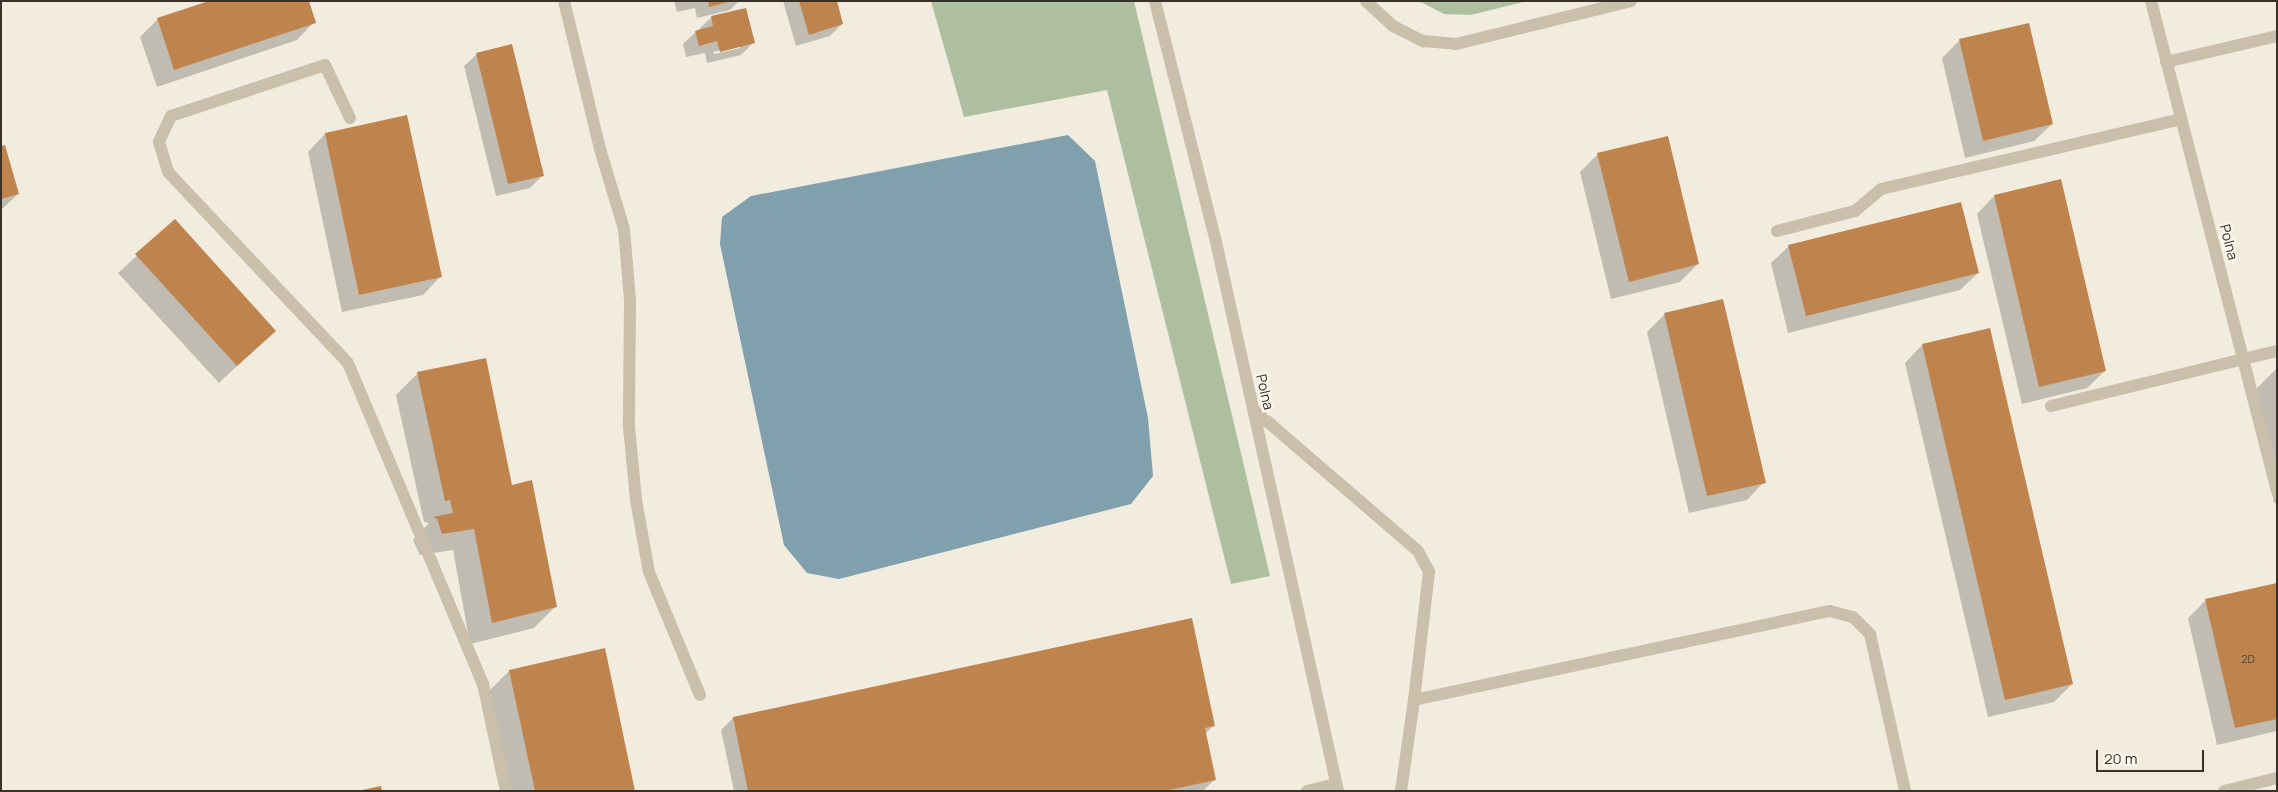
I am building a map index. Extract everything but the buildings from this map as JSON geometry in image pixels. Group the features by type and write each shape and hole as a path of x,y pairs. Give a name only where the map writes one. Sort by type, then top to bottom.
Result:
{"street":[{"path":"564,1 600,148 624,228 630,302 629,428 636,500 649,572 700,695"},
{"name":"Polna","path":"1155,1 1216,242 1337,788"},
{"path":"1366,1 1393,26 1423,41 1456,44 1631,1"},
{"name":"Polna","path":"2151,1 2277,491"},
{"path":"2166,62 2277,36"},
{"path":"350,118 325,65 171,116 159,142 168,172 348,363 483,684 506,791"},
{"path":"1777,231 1855,211 1882,189 2181,119"},
{"path":"2051,406 2277,351"},
{"path":"1254,410 1418,551 1429,572 1401,791"},
{"path":"1414,700 1830,611 1853,617 1870,634 1905,791"},
{"path":"2224,791 2277,778"},
{"path":"1307,791 1337,788"}],"green space":[{"path":"931,1 1134,1 1270,576 1231,584 1107,90 964,117"},
{"path":"1419,1 1527,1 1471,15 1444,14"}],"water":[{"path":"1068,135 1095,161 1148,418 1153,476 1131,504 839,579 807,573 784,545 720,244 722,217 751,196"}]}
